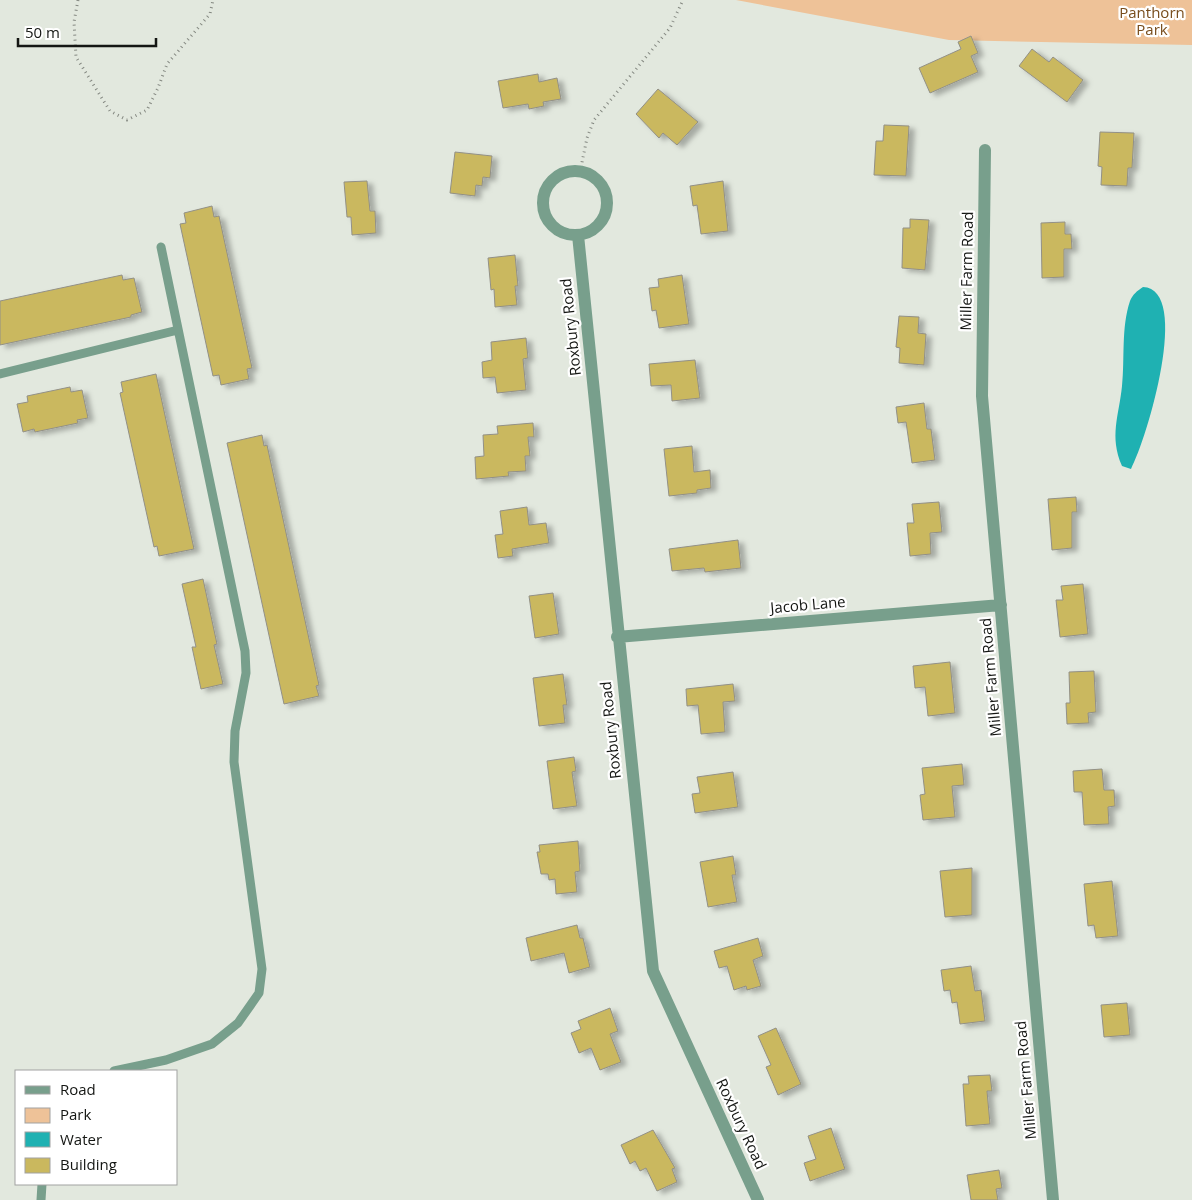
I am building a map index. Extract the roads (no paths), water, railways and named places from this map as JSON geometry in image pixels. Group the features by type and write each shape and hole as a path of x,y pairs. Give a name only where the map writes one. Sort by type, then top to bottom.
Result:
{"street":[{"name":"Miller Farm Road","path":"985,150 982,396 1053,1200"},
{"path":"570,172 580,172 591,176 599,182 605,193 607,206 598,225 578,235 566,234 553,227 545,214 543,202 546,190 556,178 570,172"},
{"name":"Roxbury Road","path":"578,235 617,638 653,971 758,1200"},
{"name":"Jacob Lane","path":"617,638 1001,604"}],"lane":[{"path":"119,1070 166,1060 212,1044 238,1022 259,993 262,969 260,942 234,762 235,731 246,673 245,651 161,247"},
{"path":"0,374 178,330"},
{"path":"41,1200 42,1185"}],"water":[{"path":"1143,287 1157,294 1164,312 1165,338 1155,399 1147,428 1131,469 1122,466 1115,435 1122,386 1124,332 1127,311 1132,296"}],"park label":[{"name":"Panthorn Park","path":"1152,22"}]}
